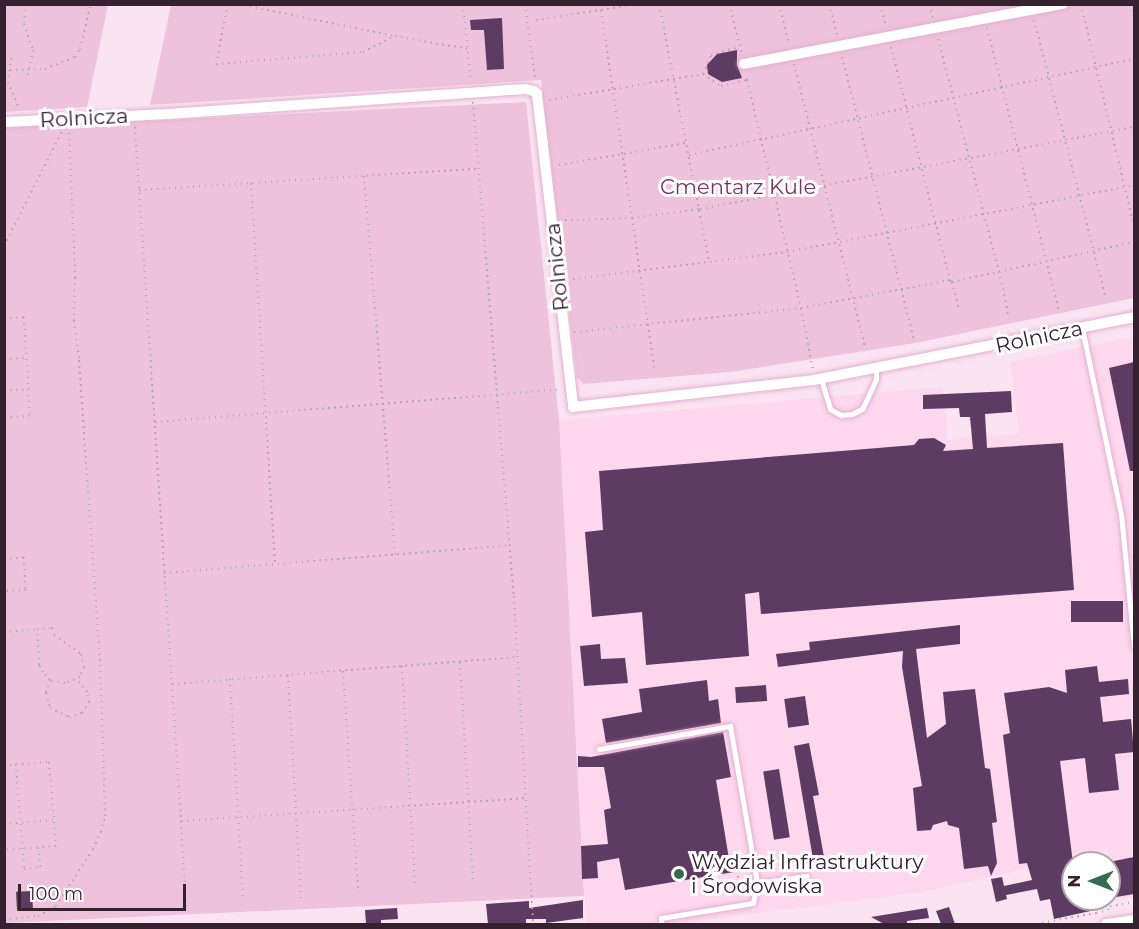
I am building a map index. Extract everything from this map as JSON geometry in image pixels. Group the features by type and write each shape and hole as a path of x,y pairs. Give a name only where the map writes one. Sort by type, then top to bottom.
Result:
{"street":[{"path":"744,64 1063,4"},
{"name":"Rolnicza","path":"4,122 168,114 525,89 538,98 573,407 818,379 1134,317"},
{"path":"1107,924 1134,920"}],"lane":[{"path":"1082,328 1121,514 1134,646"},
{"path":"818,379 830,409 841,415 852,414 862,409 876,379 876,369"},
{"path":"599,749 730,726 758,883 753,903 661,918 661,924"},
{"path":"758,883 807,876"}],"path":[{"path":"26,4 24,18 33,50 31,69 27,79"},
{"path":"4,70 45,69 75,57 80,50 91,4"},
{"path":"228,4 216,64 363,52 395,36"},
{"path":"238,4 468,50"},
{"path":"463,4 473,92 510,545 534,924"},
{"path":"525,4 538,98 703,74 721,86 747,80"},
{"path":"600,4 655,371"},
{"path":"536,20 638,4"},
{"path":"659,4 709,261"},
{"path":"729,4 818,379"},
{"path":"779,4 864,346"},
{"path":"829,4 914,339"},
{"path":"880,4 959,312"},
{"path":"930,4 1009,318"},
{"path":"1081,4 1134,226"},
{"path":"1132,4 1134,14"},
{"path":"1032,10 1106,296"},
{"path":"985,19 1059,310"},
{"path":"703,74 711,55 740,46"},
{"path":"11,58 9,89 18,106"},
{"path":"689,155 1134,59"},
{"path":"4,246 69,118"},
{"path":"4,920 38,916 56,906 93,849 102,832 105,816 100,661 79,358 74,321 75,278 69,118"},
{"path":"135,127 186,909"},
{"path":"565,220 632,218 700,209 1134,127"},
{"path":"559,165 687,143"},
{"path":"139,190 478,169"},
{"path":"364,176 395,554"},
{"path":"251,183 275,564"},
{"path":"573,279 787,252 937,225 1134,185"},
{"path":"574,332 801,308 951,281 1134,242"},
{"path":"4,318 24,317 30,416 4,418"},
{"path":"4,359 26,358"},
{"path":"4,390 28,388"},
{"path":"154,422 497,396 571,388"},
{"path":"164,573 510,545"},
{"path":"4,559 24,557 26,590 4,591"},
{"path":"4,632 37,629 52,628 54,635 81,654 84,667 77,679 65,683 50,680 39,665 37,629"},
{"path":"172,684 518,657"},
{"path":"460,662 473,880"},
{"path":"402,666 415,885"},
{"path":"343,670 358,892"},
{"path":"288,675 301,898"},
{"path":"50,680 46,693 50,708 69,717 82,713 89,702 87,692 77,679"},
{"path":"230,679 243,900"},
{"path":"4,765 49,762 56,846 4,850"},
{"path":"16,765 24,868 40,867 38,848"},
{"path":"181,822 295,812 527,798"},
{"path":"4,824 54,820"},
{"path":"737,870 739,883 755,893"},
{"path":"1036,924 1096,914 1108,910 1110,906 1134,902"}],"shaded area":[{"path":"1134,337 1134,897 1121,898 1121,851 1061,851 1061,861 924,892 672,924 586,924 559,420 943,387 948,440 1019,433 1010,362"}],"green space":[{"path":"5,4 108,5 87,107 5,112"},
{"name":"Cmentarz Kule","path":"171,5 1134,5 1134,298 915,343 730,372 583,384 577,377 541,80 150,105"},
{"path":"526,102 559,420 584,896 5,923 5,128"}],"building":[{"path":"502,18 504,69 487,70 484,30 471,30 470,20"},
{"path":"737,50 737,65 742,78 722,82 708,74 707,65 717,54"},
{"path":"1134,362 1134,471 1130,471 1109,368"},
{"path":"1011,391 1012,412 985,414 987,448 1063,443 1074,590 761,614 759,592 745,594 749,656 646,665 642,612 592,617 585,532 603,530 599,471 914,445 919,439 934,438 946,445 943,451 973,449 970,417 960,417 959,408 923,409 923,395"},
{"path":"1071,601 1123,601 1123,622 1071,622"},
{"path":"960,625 960,644 916,649 927,738 946,724 943,692 975,689 985,768 990,769 997,822 992,823 997,863 991,876 988,866 964,869 959,828 948,825 947,821 933,825 931,830 917,831 913,788 922,786 902,667 903,651 778,667 776,654 810,650 809,642"},
{"path":"600,644 601,659 625,658 628,683 584,686 580,646"},
{"path":"1097,666 1099,682 1128,679 1129,694 1100,697 1103,722 1131,719 1134,752 1115,754 1119,790 1089,793 1085,758 1060,761 1071,851 1061,851 1061,911 1090,911 1054,919 1050,899 1040,901 1037,889 1006,895 1007,899 996,902 991,879 1002,877 1004,886 1032,880 1027,863 1019,864 1003,735 1010,733 1004,693 1049,687 1067,693 1065,670"},
{"path":"707,680 709,701 718,699 721,723 606,743 602,719 642,712 639,689"},
{"path":"766,685 767,701 736,703 735,687"},
{"path":"805,696 809,725 788,728 784,699"},
{"path":"723,732 731,777 716,780 729,859 744,856 746,870 625,890 619,858 597,862 598,878 582,879 581,846 608,844 604,810 611,808 604,767 578,767 578,756 591,757"},
{"path":"809,743 819,795 813,796 824,857 813,859 794,746"},
{"path":"779,769 790,837 774,840 763,772"},
{"path":"1134,857 1134,894 1121,896 1121,860"},
{"path":"32,891 33,910 17,911 16,892"},
{"path":"583,900 583,918 546,923 546,919 526,919 526,924 488,924 486,904 529,901 529,908"},
{"path":"949,907 955,924 941,924 936,911"},
{"path":"397,908 398,919 381,920 381,924 366,924 365,910"},
{"path":"927,908 929,918 907,921 907,924 884,924 871,917"}],"place":[{"name":"Wydział Infrastruktury i Środowiska","path":"679,874"}]}
